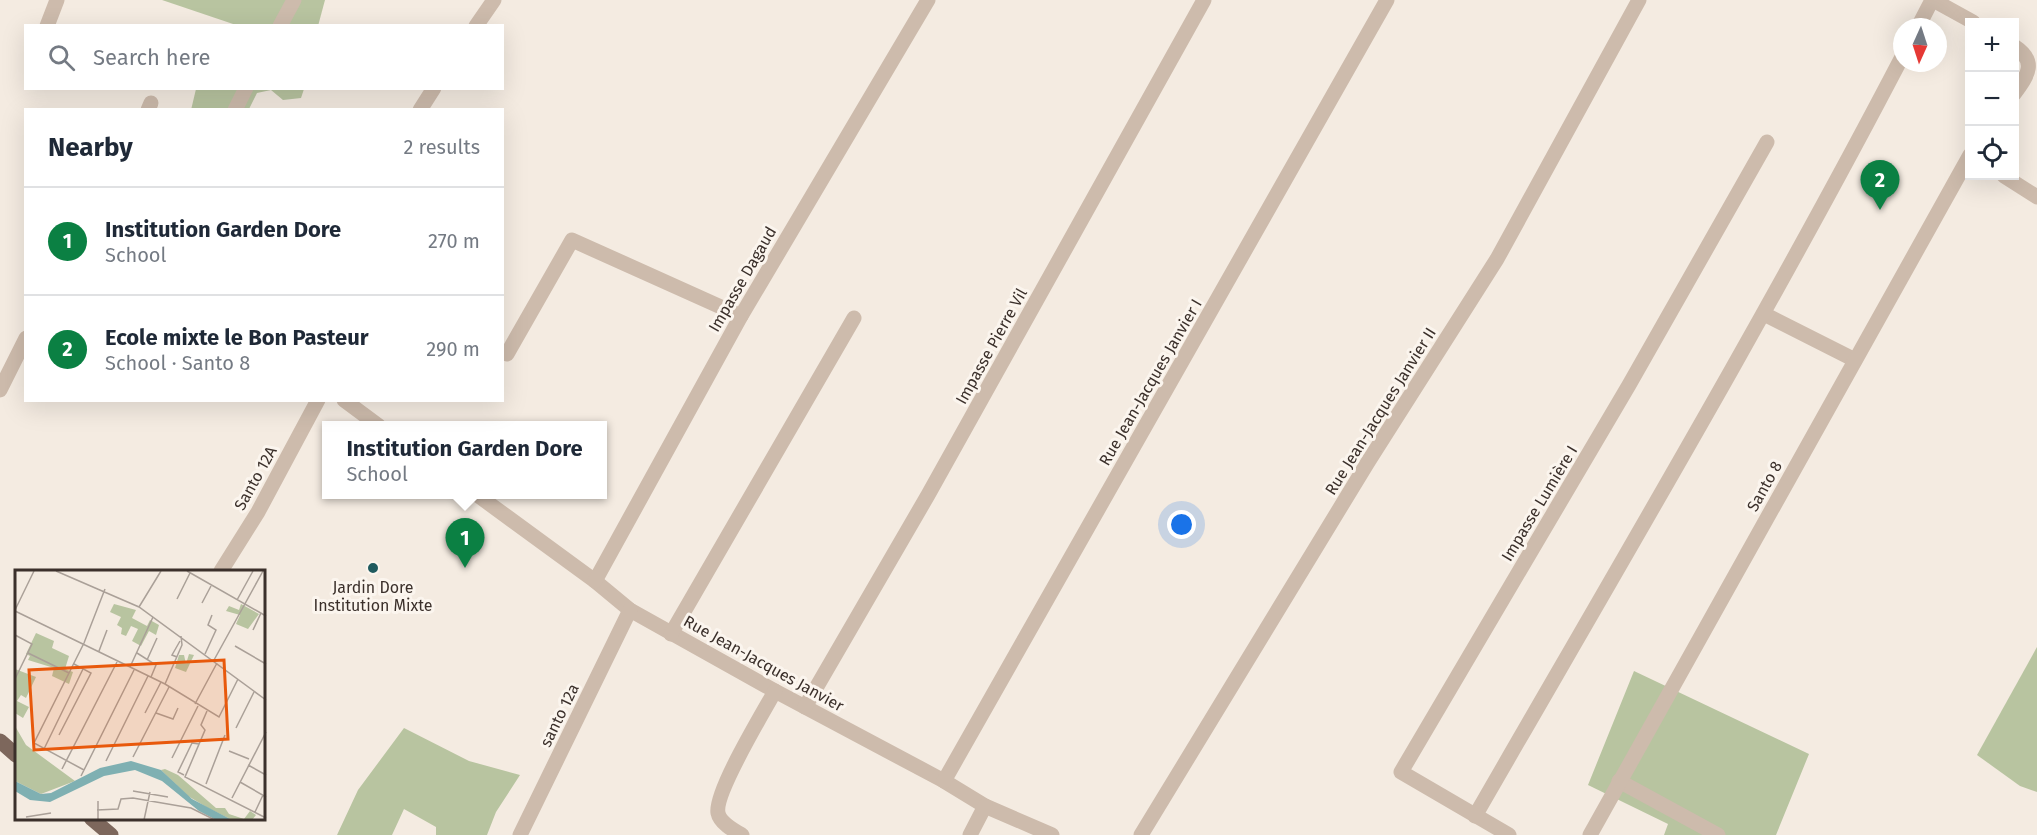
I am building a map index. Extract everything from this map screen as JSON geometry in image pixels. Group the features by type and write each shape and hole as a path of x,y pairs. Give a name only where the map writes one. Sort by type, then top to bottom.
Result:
{"main road":[{"path":"0,741 15,754"},
{"path":"92,820 109,834"}],"street":[{"path":"47,24 57,0"},
{"path":"281,24 294,0"},
{"path":"477,24 494,0"},
{"name":"Impasse Dagaud","path":"595,581 741,316 928,0"},
{"name":"Impasse Pierre Vil","path":"805,707 934,485 1204,0"},
{"name":"Rue Jean-Jacques Janvier I","path":"944,781 1387,0"},
{"name":"Rue Jean-Jacques Janvier II","path":"1141,835 1368,462 1497,259 1639,0"},
{"path":"1923,18 1932,0 1966,18"},
{"path":"2019,48 2027,52 2030,58 2028,75 2019,87"},
{"path":"1476,816 1764,314 1894,72"},
{"path":"236,108 245,90"},
{"path":"421,108 433,90"},
{"name":"Impasse Lumière I","path":"1509,835 1401,772 1629,385 1767,142"},
{"name":"Santo 8","path":"1590,835 1965,164"},
{"path":"2010,180 2037,197"},
{"path":"507,354 572,240 741,316"},
{"path":"1764,314 1855,360"},
{"path":"671,633 854,318"},
{"path":"0,390 24,342"},
{"name":"Santo 12A","path":"222,570 258,512 317,402"},
{"path":"347,402 372,421"},
{"name":"Rue Jean-Jacques Janvier","path":"482,499 595,581 630,610 944,781 985,806 1052,835"},
{"name":"santo 12a","path":"520,835 630,610"},
{"path":"742,835 718,815 718,802 775,691"},
{"path":"1619,781 1718,835"},
{"path":"970,835 985,806"}],"green space":[{"path":"162,0 325,0 319,24 233,24"},
{"path":"196,90 271,90 257,93 250,108 191,108"},
{"path":"271,90 304,90 301,98 283,100"},
{"path":"2037,647 2037,792 2020,786 1977,755"},
{"path":"1634,671 1809,754 1776,835 1664,835 1668,824 1588,785"},
{"path":"404,728 469,761 520,775 496,812 487,835 436,835 436,827 404,809 392,835 337,835 358,790"}],"place":[{"name":"Ecole mixte le Bon Pasteur","path":"1880,210"},
{"name":"Jardin Dore Institution Mixte","path":"373,568"},
{"name":"Institution Garden Dore","path":"465,568"}]}
